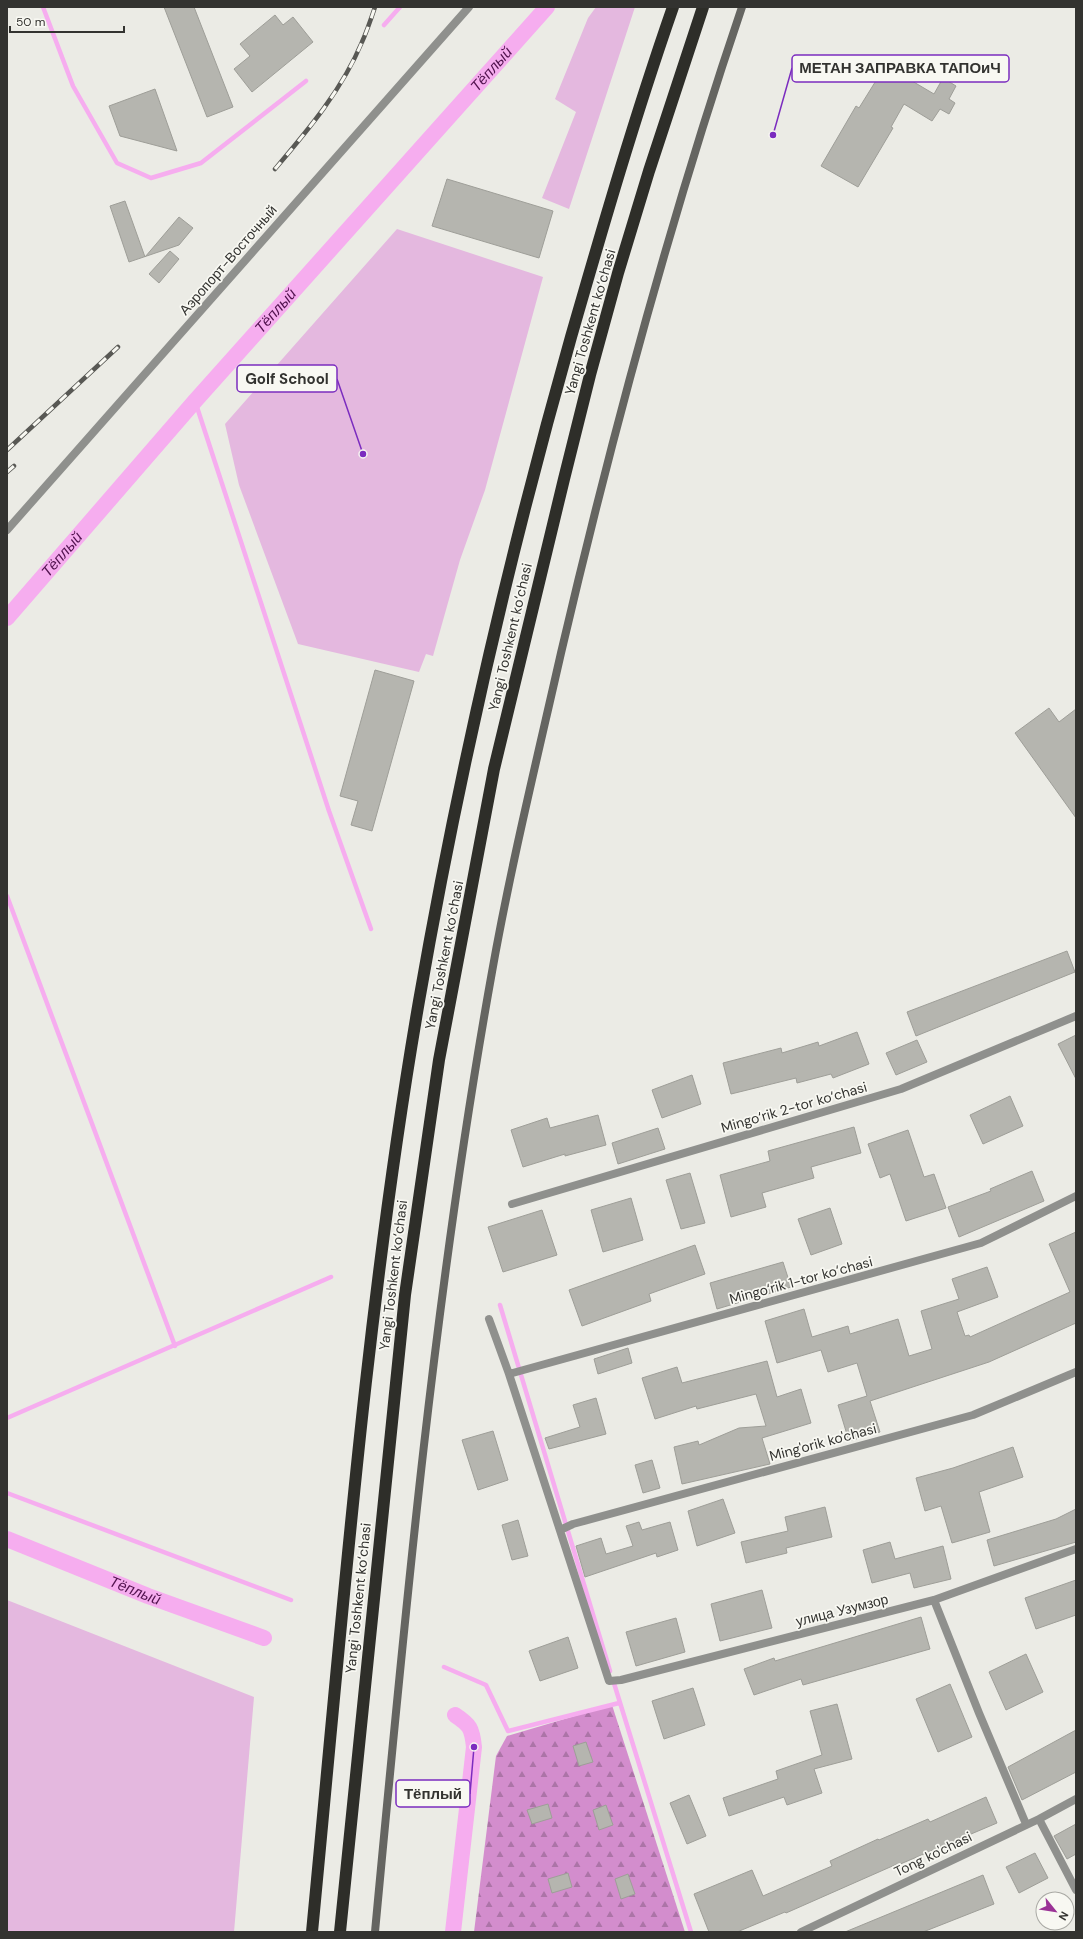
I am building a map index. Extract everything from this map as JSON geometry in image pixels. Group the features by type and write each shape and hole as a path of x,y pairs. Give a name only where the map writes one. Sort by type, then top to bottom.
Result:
{"highway":[{"name":"Yangi Toshkent ko‘chasi","path":"312,1932 361,1436 377,1293 419,1003 441,881 472,729 534,475 621,164 673,7"},
{"name":"Yangi Toshkent ko‘chasi","path":"340,1932 405,1295 439,1060 494,769 569,457 592,368 646,178 703,7"}],"main road":[{"path":"375,1932 431,1380 459,1174 492,969 535,765 621,408 691,162 742,7"}],"street":[{"name":"Аэропорт-Восточный","path":"7,530 469,7"},
{"name":"Mingo‘rik 2-tor ko‘chasi","path":"512,1204 901,1089 1076,1016"},
{"name":"Mingo‘rik 1-tor ko‘chasi","path":"509,1374 526,1368 981,1243 1076,1196"},
{"path":"489,1319 509,1374 560,1530"},
{"name":"Ming'orik ko'chasi","path":"560,1530 573,1524 973,1415 1076,1372"},
{"name":"улица Узумзор","path":"560,1530 610,1680 621,1680 934,1600 1076,1549"},
{"path":"934,1600 979,1713 1026,1824"},
{"name":"Tong ko'chasi","path":"801,1932 1039,1819 1076,1799"},
{"path":"1039,1819 1076,1890"}],"shaded area":[{"path":"596,7 635,7 569,209 542,198 576,112 555,99 588,18"},
{"path":"397,229 543,277 485,490 460,560 433,656 426,654 419,672 298,644 239,485 225,424"},
{"path":"7,1600 254,1697 234,1932 7,1932"}],"green space":[{"path":"612,1705 685,1932 474,1932 496,1756 507,1736"}],"building":[{"path":"164,7 194,7 233,107 207,117"},
{"path":"275,15 283,25 293,17 313,42 252,92 234,69 250,56 240,44"},
{"path":"890,68 934,94 943,78 956,86 949,99 955,103 949,114 940,109 932,121 904,104 891,127 893,128 858,187 821,166 856,106 859,108 882,71 887,74"},
{"path":"155,89 177,151 120,136 109,106"},
{"path":"447,179 553,211 539,258 432,226"},
{"path":"125,201 145,257 129,262 110,206"},
{"path":"179,217 193,228 179,245 146,256"},
{"path":"170,251 179,259 159,283 149,274"},
{"path":"375,670 414,681 372,831 351,825 358,801 340,796"},
{"path":"1049,708 1059,722 1076,709 1076,818 1015,733"},
{"path":"1067,951 1075,972 916,1036 907,1012"},
{"path":"857,1032 869,1064 833,1078 831,1074 797,1083 796,1078 731,1094 723,1063 781,1048 782,1053 818,1042 819,1046"},
{"path":"1076,1035 1076,1079 1058,1044"},
{"path":"917,1040 927,1062 896,1075 886,1053"},
{"path":"692,1075 701,1104 662,1118 652,1090"},
{"path":"1010,1096 1023,1126 983,1144 970,1115"},
{"path":"598,1115 606,1145 565,1156 565,1154 523,1167 511,1130 547,1118 550,1128"},
{"path":"854,1127 861,1153 811,1167 814,1178 762,1193 766,1207 731,1217 720,1175 770,1161 768,1151"},
{"path":"658,1128 665,1149 618,1164 612,1143"},
{"path":"908,1130 924,1177 934,1174 946,1208 906,1221 890,1174 880,1178 868,1144"},
{"path":"1032,1171 1044,1201 959,1237 948,1207 991,1191 990,1189"},
{"path":"690,1173 705,1223 681,1229 666,1180"},
{"path":"631,1198 643,1240 603,1252 591,1210"},
{"path":"830,1208 842,1244 811,1255 798,1219"},
{"path":"542,1210 557,1255 503,1272 488,1227"},
{"path":"1076,1232 1076,1323 989,1362 870,1401 880,1432 849,1441 838,1405 867,1396 857,1363 828,1372 821,1350 777,1363 765,1321 804,1309 812,1337 848,1326 850,1334 898,1319 909,1356 932,1349 921,1311 959,1299 952,1279 987,1267 998,1297 957,1312 965,1336 969,1335 970,1337 1070,1292 1049,1244"},
{"path":"695,1245 705,1274 649,1294 651,1301 582,1326 569,1290"},
{"path":"783,1262 791,1287 717,1309 710,1283"},
{"path":"628,1348 632,1363 598,1374 594,1359"},
{"path":"767,1361 777,1397 801,1389 811,1423 762,1438 770,1464 682,1484 674,1447 698,1441 699,1445 739,1428 766,1426 756,1394 697,1409 696,1406 655,1419 642,1378 677,1367 682,1383"},
{"path":"596,1398 606,1434 549,1449 545,1438 580,1427 573,1405"},
{"path":"493,1431 508,1480 478,1490 462,1440"},
{"path":"1013,1447 1023,1477 979,1492 990,1532 952,1543 941,1506 925,1511 916,1478 953,1468"},
{"path":"652,1460 660,1488 643,1493 635,1465"},
{"path":"723,1499 735,1533 697,1546 688,1511"},
{"path":"825,1507 832,1537 786,1548 787,1553 746,1563 741,1542 788,1531 785,1517"},
{"path":"1076,1509 1076,1542 994,1566 987,1540 1056,1519"},
{"path":"518,1520 528,1556 512,1560 502,1525"},
{"path":"639,1522 642,1530 670,1522 678,1550 657,1557 656,1553 585,1577 576,1546 601,1538 606,1554 633,1546 626,1526"},
{"path":"890,1542 895,1559 943,1546 951,1579 914,1588 910,1573 872,1583 863,1550"},
{"path":"1076,1580 1076,1615 1036,1629 1025,1598"},
{"path":"762,1590 772,1628 720,1641 711,1604"},
{"path":"921,1617 930,1649 803,1685 801,1679 754,1695 744,1669 774,1658 775,1661"},
{"path":"676,1618 685,1652 636,1666 626,1632"},
{"path":"568,1637 578,1668 540,1681 529,1651"},
{"path":"1026,1654 1043,1692 1006,1710 989,1672"},
{"path":"950,1684 972,1737 938,1752 916,1699"},
{"path":"693,1688 705,1725 664,1739 652,1701"},
{"path":"837,1704 852,1759 814,1769 822,1793 787,1805 784,1797 729,1816 723,1798 778,1779 776,1771 822,1755 810,1711"},
{"path":"1076,1730 1076,1772 1022,1800 1008,1767"},
{"path":"586,1742 593,1762 579,1766 573,1746"},
{"path":"689,1795 706,1836 687,1844 670,1803"},
{"path":"986,1797 997,1823 898,1865 897,1864 786,1913 785,1912 737,1932 709,1932 694,1894 752,1870 763,1896 832,1866 830,1861 878,1839 879,1840 928,1819 930,1822"},
{"path":"548,1804 552,1818 532,1824 527,1810"},
{"path":"606,1805 613,1825 599,1830 593,1810"},
{"path":"1076,1824 1076,1854 1067,1859 1054,1836"},
{"path":"1035,1853 1048,1878 1019,1893 1006,1867"},
{"path":"568,1873 572,1887 552,1893 548,1879"},
{"path":"628,1874 635,1894 621,1899 615,1879"},
{"path":"983,1875 994,1904 923,1932 845,1932"}],"waterway":[{"path":"43,7 73,86 117,163 151,178 201,163 306,81"},
{"path":"384,25 400,7"},
{"name":"Тёплый","path":"7,618 195,401 547,7"},
{"path":"195,401 329,811 371,929"},
{"path":"7,896 175,1346"},
{"path":"7,1418 331,1277"},
{"path":"500,1305 610,1671"},
{"path":"7,1493 291,1600"},
{"name":"Тёплый","path":"7,1539 148,1596 264,1638"},
{"path":"444,1667 486,1685 508,1731 619,1703"},
{"path":"613,1680 691,1932"},
{"name":"Тёплый","path":"453,1932 474,1747 471,1731 467,1725 455,1715"}],"railway":[{"path":"275,169 312,124 345,77 364,38 375,7"},
{"path":"7,450 118,347"},
{"path":"7,472 14,466"}],"place":[{"name":"МЕТАН ЗАПРАВКА ТАПОиЧ","path":"773,135"},
{"name":"Golf School","path":"363,454"},
{"name":"Тёплый","path":"474,1747"}]}
